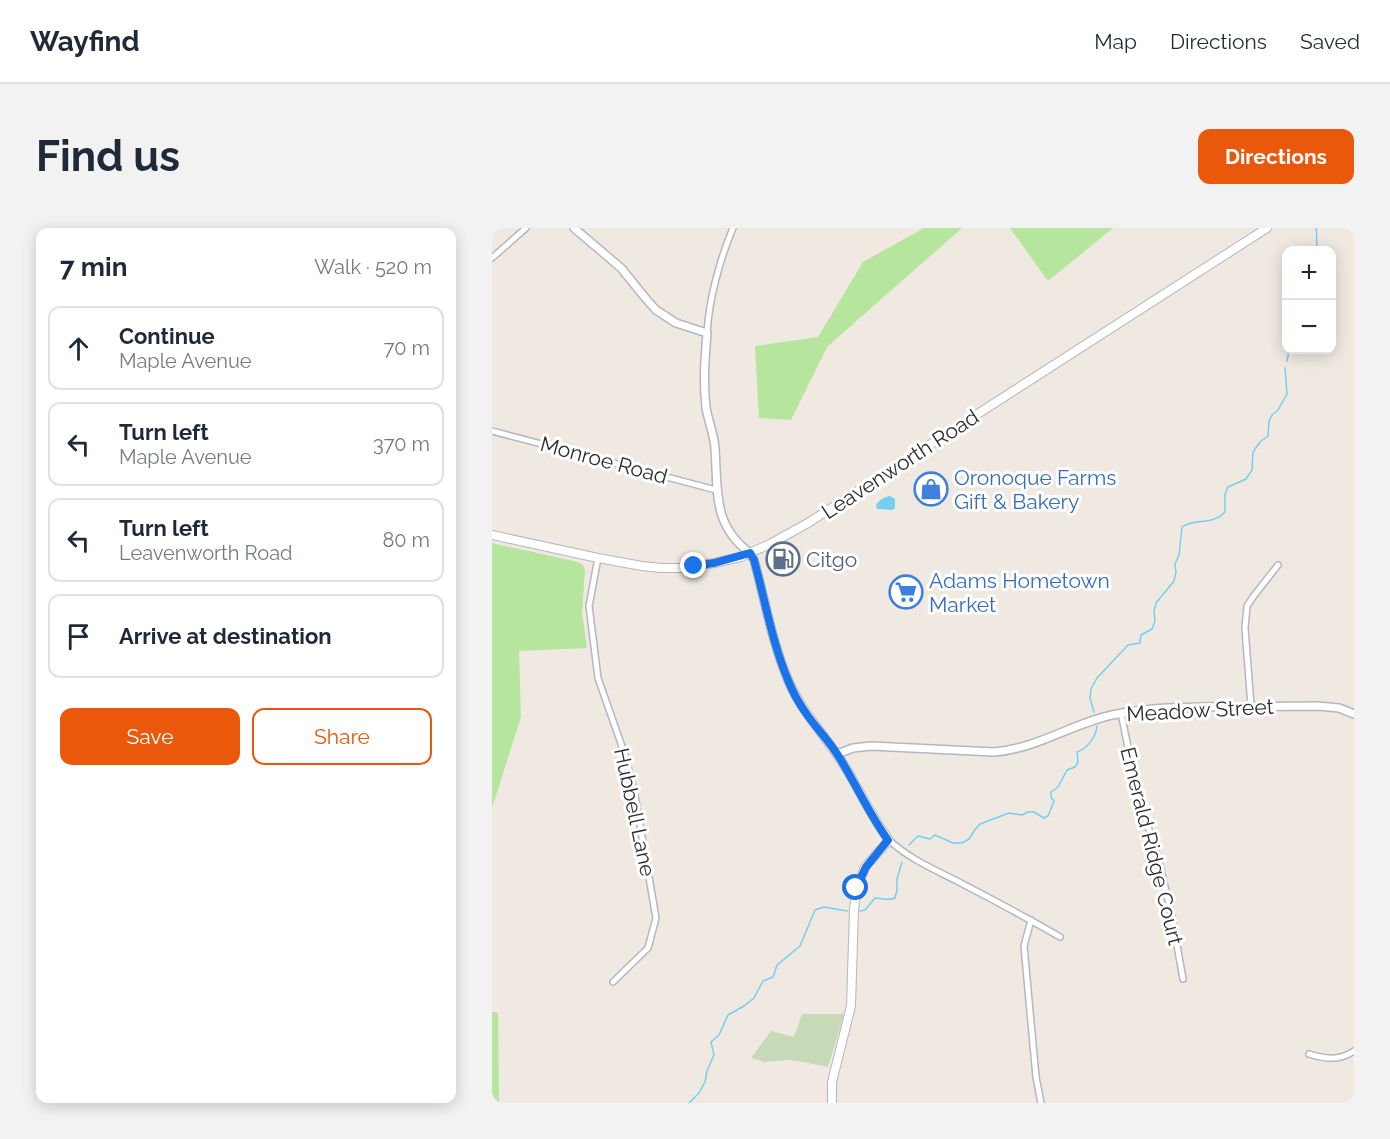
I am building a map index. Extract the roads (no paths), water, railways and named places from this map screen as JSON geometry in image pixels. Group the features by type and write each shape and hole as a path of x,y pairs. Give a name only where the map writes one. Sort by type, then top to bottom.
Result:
{"main road":[{"name":"Leavenworth Road","path":"492,535 652,567 684,567 714,563 750,553 808,523 1267,228"},
{"path":"750,553 754,560 766,612 787,678 796,698 837,754 888,840 866,867 856,888 851,1006 832,1082 832,1103"}],"street":[{"path":"492,258 526,228"},
{"path":"574,228 621,268 656,310 676,323 707,333"},
{"path":"734,228 729,238 708,312 704,382 715,446 716,490 723,520 738,544 750,553"},
{"name":"Monroe Road","path":"492,431 716,490"},
{"name":"Hubbell Lane","path":"598,558 589,606 598,678 625,755 634,790 656,918 648,948 613,982"},
{"path":"1251,706 1245,628 1247,606 1278,565"},
{"name":"Meadow Street","path":"837,754 853,748 871,746 1008,751 1034,744 1100,717 1156,708 1327,706 1354,714"},
{"name":"Emerald Ridge Court","path":"1121,713 1141,805 1159,861 1172,916 1183,979"},
{"path":"888,840 915,860 1060,937"},
{"path":"1031,920 1024,946 1036,1077 1041,1103"},
{"path":"1309,1054 1324,1059 1354,1052"}],"water":[{"path":"890,496 895,499 895,508 892,510 877,509 876,505 879,502"}],"waterway":[{"path":"1316,228 1317,246"},
{"path":"1287,361 1288,354"},
{"path":"1094,712 1090,698 1091,689 1097,678 1128,645 1140,643 1141,635 1152,629 1156,603 1174,581 1182,527 1186,524 1214,519 1225,512 1225,494 1228,487 1246,479 1252,470 1253,452 1268,436 1269,421 1287,394 1285,368"},
{"path":"909,845 918,836 930,839 935,835 953,843 962,843 969,839 980,824 1009,813 1022,815 1034,812 1044,818 1048,816 1054,801 1051,792 1058,787 1067,770 1075,767 1078,762 1077,752 1091,742 1097,726"},
{"path":"860,911 865,910 875,898 895,898 902,862"},
{"path":"689,1103 699,1093 705,1082 714,1055 711,1042 719,1035 728,1015 754,998 763,981 773,977 777,965 800,946 815,910 824,907 847,911"}],"place":[{"name":"Oronoque Farms Gift & Bakery","path":"931,489"},
{"name":"Citgo","path":"783,559"},
{"name":"Adams Hometown Market","path":"906,592"}]}
